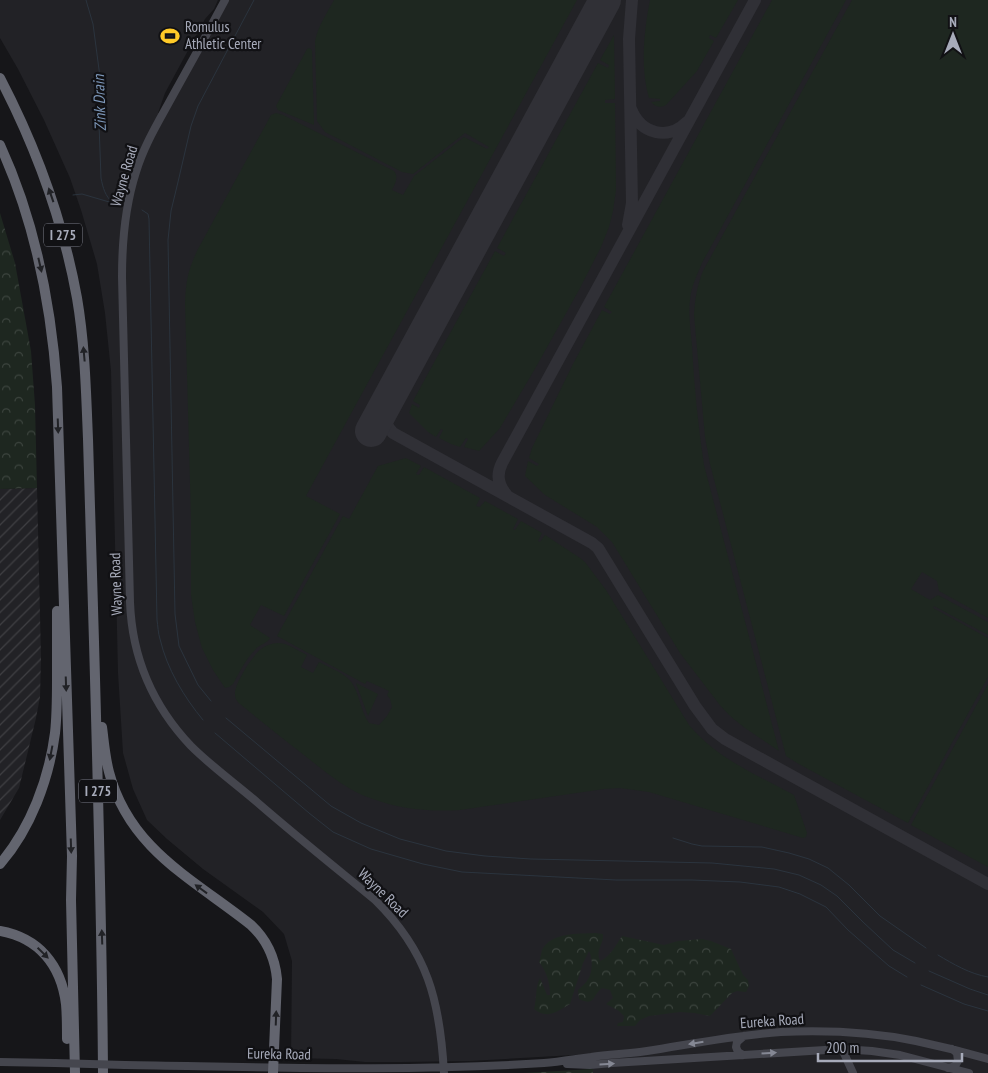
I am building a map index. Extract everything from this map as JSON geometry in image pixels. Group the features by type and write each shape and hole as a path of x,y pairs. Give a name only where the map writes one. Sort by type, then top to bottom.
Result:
{"highway":[{"name":"I 275","path":"0,78 42,169 61,229 80,316 85,365 90,509 103,968 103,1073"},
{"name":"I 275","path":"0,145 28,220 38,258 52,333 57,387 72,856 71,900 75,1073"},
{"path":"90,509 96,572 102,730 109,773 117,796 129,819 153,850 189,880 250,925 265,943 272,957 277,979 272,1071"},
{"path":"0,864 9,854 25,828 38,800 46,776 55,732 61,512"},
{"path":"0,932 20,937 33,944 47,956 55,968 62,984 66,1004 70,1073"},
{"path":"103,968 108,1015 110,1073"}],"main road":[{"name":"Wayne Road","path":"225,0 149,139 136,172 125,222 122,258 122,297 130,602 133,637 139,660 152,693 172,723 191,745 375,900 408,937 427,974 434,996 444,1071"},
{"name":"Eureka Road","path":"0,1062 125,1064 272,1071 404,1069 444,1071 558,1062 744,1036 810,1031 854,1033 903,1039 988,1059"},
{"path":"743,1055 738,1052 736,1047 737,1042 744,1036"},
{"name":"Eureka Road","path":"558,1062 590,1065 842,1049 900,1055 969,1073"},
{"path":"842,1049 853,1073"},
{"path":"948,1068 954,1066 958,1061 957,1054 952,1049"}],"shaded area":[{"path":"0,0 218,0 214,9 205,19 165,93 158,113 165,115 228,0 988,0 988,1073 593,1073 592,1054 470,1061 402,1062 291,1058 292,961 284,934 263,912 203,869 147,820 133,789 123,753 118,673 111,371 105,313 97,264 70,178 44,120 0,38"},
{"path":"37,488 41,658 40,697 19,788 0,820 0,489"}],"green space":[{"path":"334,0 577,0 306,496 340,514 284,616 261,605 250,625 270,638 252,654 233,684 225,688 202,648 195,622 191,595 191,519 185,303 188,275 198,249 271,115 276,113 394,171 396,178 392,190 403,195 414,176 464,137 487,149 489,147 465,133 413,174 402,172 325,132 317,121 315,41 320,25"},
{"path":"650,0 738,0 716,38 710,35 709,38 714,41 697,71 666,105 662,106 656,106 651,102 660,101 660,99 649,98 646,86 644,62 645,37"},
{"path":"772,0 846,0 702,263 694,281 689,311 696,406 704,465 779,751 739,724 719,704 680,653 612,542 597,527 545,495 525,476 528,461 537,466 539,464 529,458 532,448 573,364 602,310 610,314 612,312 604,307"},
{"path":"852,0 988,0 988,618 939,591 937,581 922,572 911,589 930,600 938,595 988,622 988,635 934,606 933,608 988,638 988,677 908,823 786,756 710,464 705,437 694,315 699,282 703,271"},
{"path":"614,35 615,99 605,100 605,103 615,103 616,190 609,227 579,290 500,428 479,451 464,447 468,439 466,438 460,447 451,444 439,438 443,430 441,429 436,437 428,432 409,413 412,404 419,408 420,405 413,401 495,251 504,256 506,253 497,248 598,63 608,68 609,65 600,60"},
{"path":"309,48 312,51 314,125 278,110 276,106"},
{"path":"0,213 15,263 31,351 35,405 37,488 0,489"},
{"path":"406,458 421,466 416,474 419,475 424,467 480,498 476,506 480,507 485,501 518,519 513,529 515,530 521,521 542,533 538,541 540,542 545,535 585,562 606,590 689,725 700,737 724,756 794,795 807,833 806,837 803,838 649,792 620,788 460,810 437,811 392,805 353,791 323,770 240,704 235,697 235,690 244,671 262,649 268,645 282,643 307,655 301,667 313,673 319,662 349,679 355,688 369,723 379,725 387,716 392,707 387,695 389,691 367,681 365,684 277,636 343,516 349,519 378,466"},
{"path":"356,683 378,694 368,716"},
{"path":"988,684 988,867 911,825"},
{"path":"603,934 598,953 600,961 610,954 622,936 664,945 678,941 702,939 711,941 731,949 743,975 748,980 749,986 746,992 737,991 732,993 710,1016 680,1012 649,1016 640,1020 635,1026 617,1026 618,1023 623,1022 624,1016 606,1004 613,998 610,990 602,988 588,1002 579,999 578,990 589,978 591,970 592,962 589,951 583,963 570,1004 557,1012 548,1014 543,1014 534,1009 540,978 547,995 550,995 548,978 539,962 542,950 546,944 566,935"},
{"path":"593,1069 593,1073 523,1073"}],"waterway":[{"name":"Zink Drain","path":"86,0 93,24 100,77 98,97 101,178 105,192 113,203"},
{"path":"211,701 198,685 179,646 175,614 168,240 171,211 191,126 198,106 254,0"},
{"path":"73,195 82,194 116,204"},
{"path":"142,210 148,214 149,219 158,630 163,650 172,672 189,702 203,720"},
{"path":"226,718 331,806 361,823 400,839 446,851 485,856 531,859 712,863 774,869 799,875 821,885 837,896 893,950 915,963"},
{"path":"215,733 333,832 371,849 423,864 462,872 616,880 740,882 779,887 800,894 826,907 848,930 889,966 907,977"},
{"path":"673,838 702,846 762,847 809,859 828,868 849,885 880,916 926,948"},
{"path":"938,955 968,971 988,977"},
{"path":"929,971 988,995"},
{"path":"921,985 964,1004 988,1011"}],"taxiway":[{"path":"628,225 632,203 629,39 632,0"},
{"path":"506,494 499,480 502,463 755,0"},
{"path":"631,109 635,118 641,124 656,132 672,132 687,122"},
{"path":"387,402 385,419 393,433 598,548 695,706 712,729 725,739 988,884"}],"runway":[{"path":"371,431 605,0"}],"place":[{"name":"Romulus Athletic Center","path":"170,36"}]}
